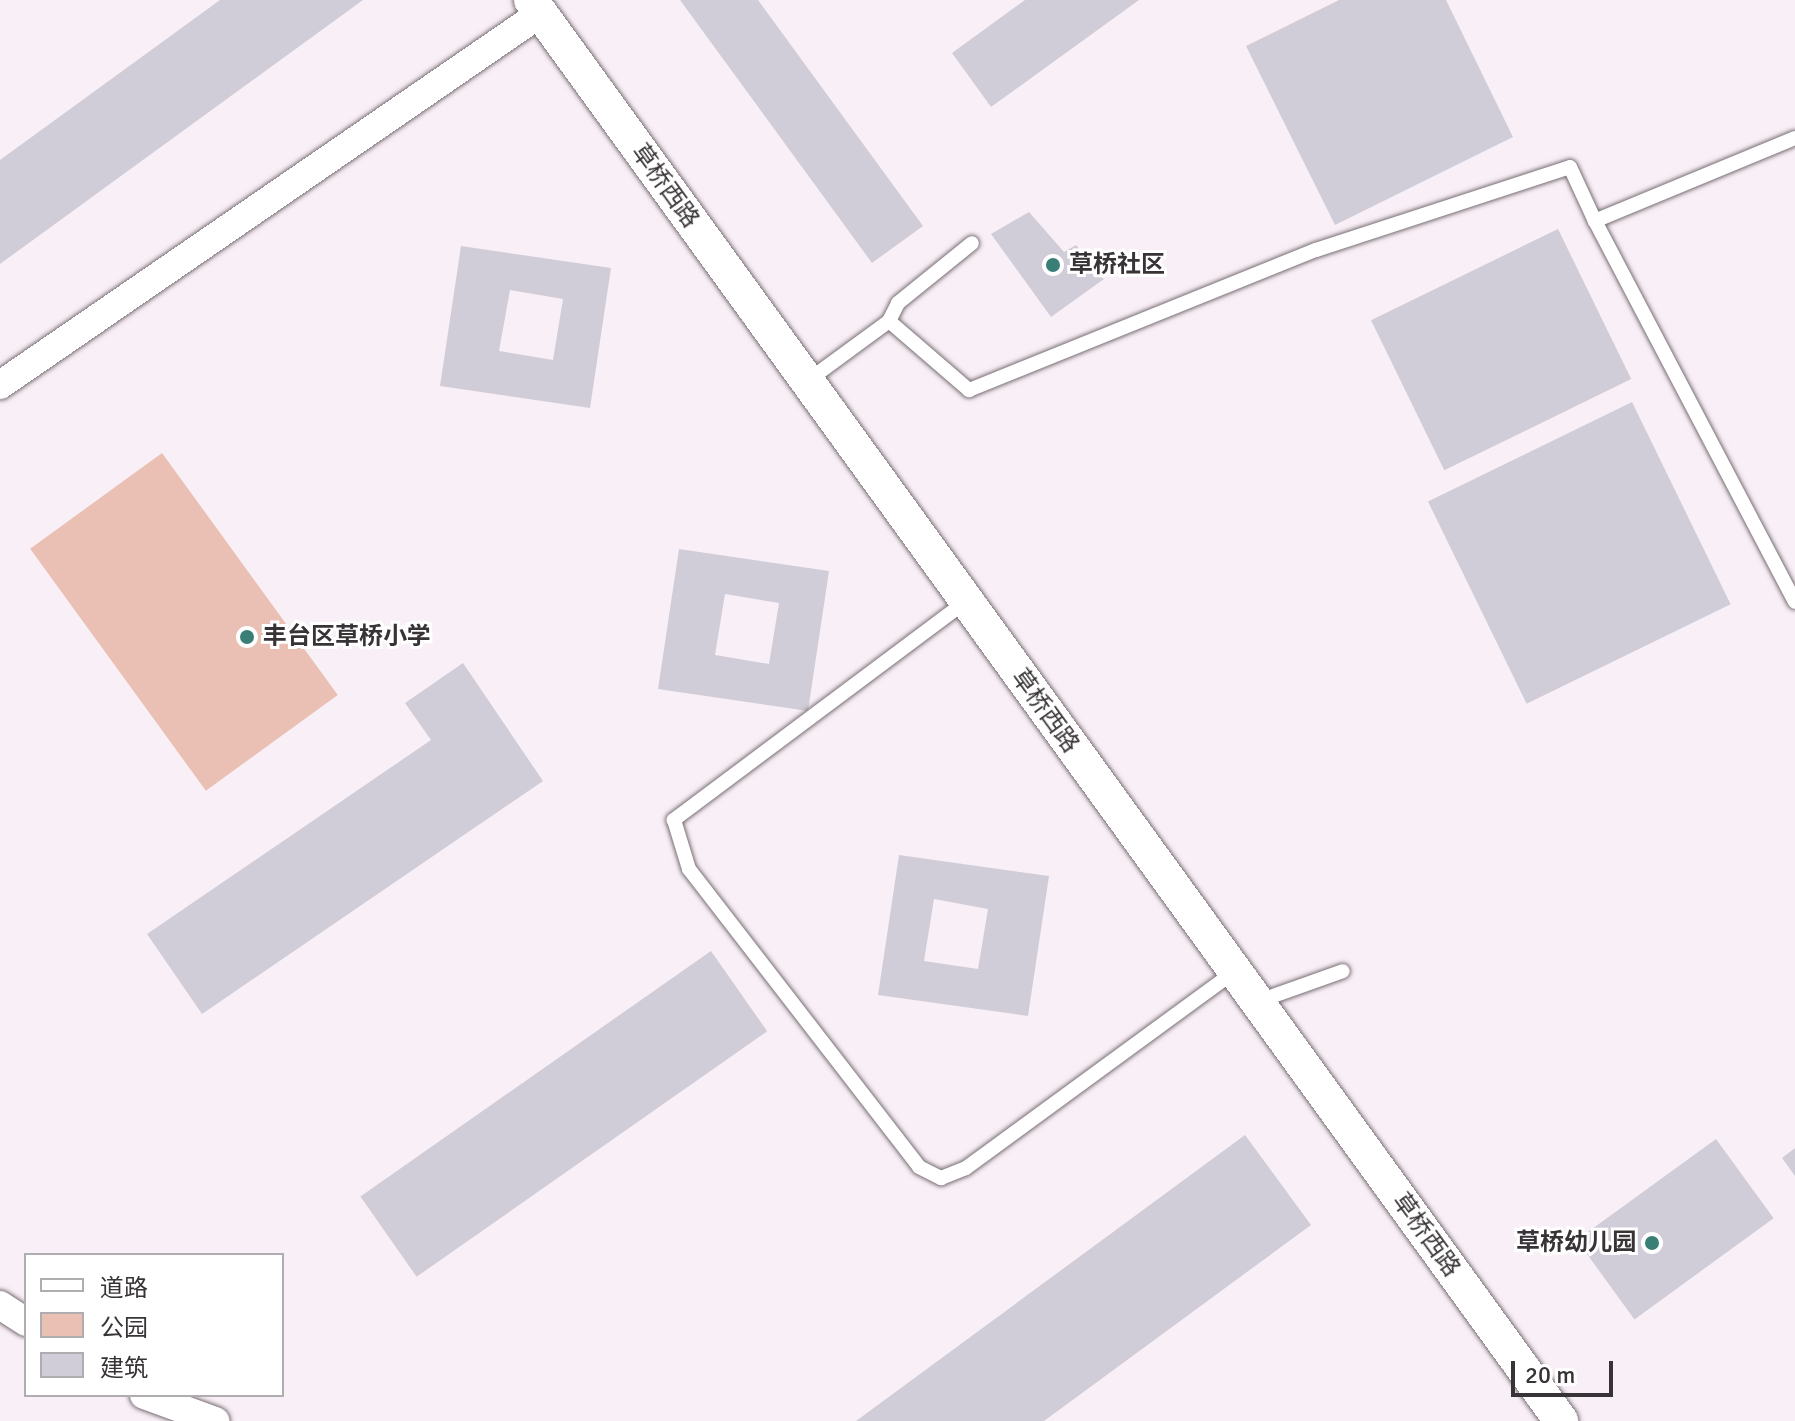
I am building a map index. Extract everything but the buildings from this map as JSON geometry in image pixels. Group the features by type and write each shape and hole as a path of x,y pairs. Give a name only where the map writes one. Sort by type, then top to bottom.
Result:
{"street":[{"path":"1,382 536,6"},
{"name":"草桥西路","path":"536,6 806,383 1561,1421"},
{"path":"0,1305 24,1321"},
{"path":"149,1397 215,1421"}],"lane":[{"path":"1595,221 1795,138"},
{"path":"889,321 969,390 1316,250 1570,167 1595,221 1795,602"},
{"path":"806,383 889,321 898,303 972,243"},
{"path":"965,602 674,820 689,869 919,1167 941,1178 966,1168 1234,972"},
{"path":"1256,1002 1343,971"}],"green space":[{"path":"162,453 338,695 206,791 30,549"}],"place":[{"name":"草桥社区","path":"1053,265"},
{"name":"丰台区草桥小学","path":"247,637"},
{"name":"草桥幼儿园","path":"1652,1243"}]}
